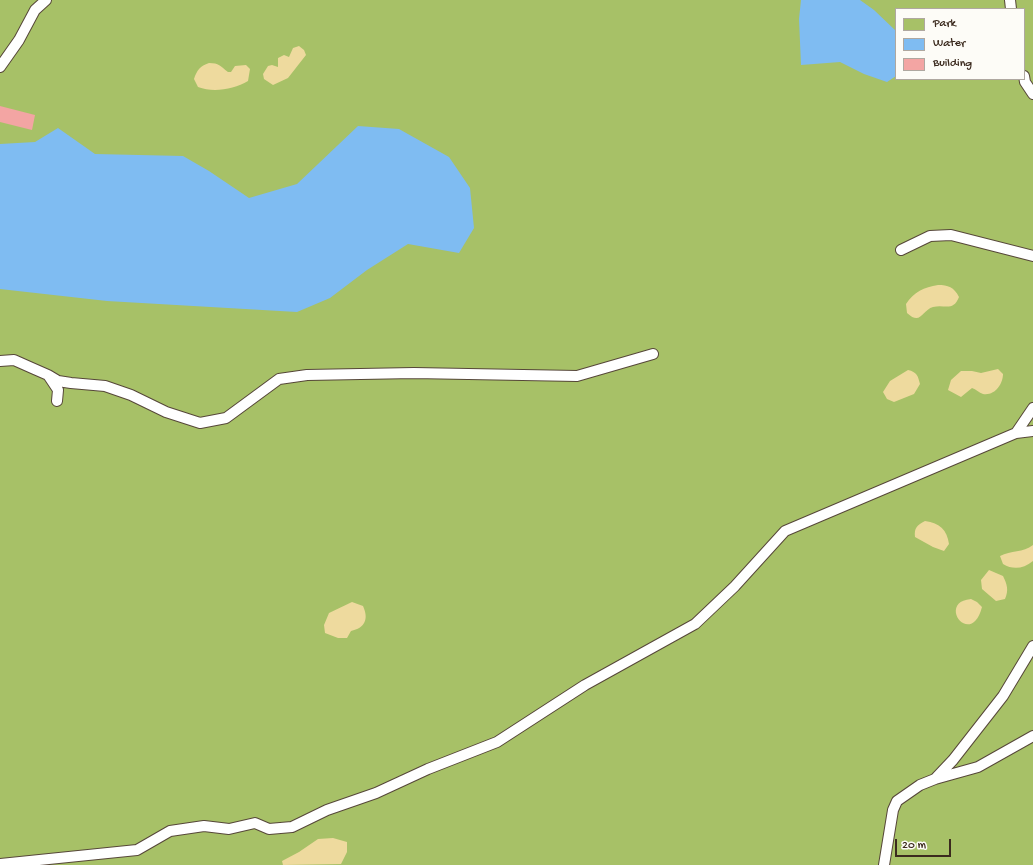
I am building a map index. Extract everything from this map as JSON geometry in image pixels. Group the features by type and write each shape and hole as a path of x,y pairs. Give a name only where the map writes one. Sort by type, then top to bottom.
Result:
{"lane":[{"path":"0,67 19,40 34,10 46,0"},
{"path":"1025,80 1033,94"},
{"path":"901,250 930,236 951,235 1033,256"},
{"path":"0,361 14,360 58,381 105,386 131,395 166,412 200,423 226,418 279,379 307,375 414,373 577,376 653,354"},
{"path":"48,376 58,390"},
{"path":"57,401 58,390 63,385 71,383"},
{"path":"1016,432 1033,408"},
{"path":"0,864 137,850 170,831 204,826 229,829 254,823 269,829 292,827 326,810 376,793 428,768 497,742 585,685 695,624 734,586 785,531 1016,432 1033,431"},
{"path":"936,779 1003,696 1033,646"},
{"path":"884,865 893,810 897,801 920,785 978,767 1033,736"}],"green space":[{"path":"0,0 1033,0 1033,865 0,865"}],"sand":[{"path":"299,46 304,50 306,55 288,78 273,85 264,79 263,74 268,66 272,65 278,67 278,58 284,55 289,57 293,48"},
{"path":"209,63 217,64 228,72 231,72 235,66 246,65 250,69 248,81 237,86 217,90 198,87 194,79 196,73 201,67"},
{"path":"945,285 953,289 959,297 957,302 951,306 933,307 918,318 912,317 907,313 906,304 912,296 928,287"},
{"path":"998,369 1003,374 1002,382 995,391 991,393 983,394 972,388 961,397 948,390 951,380 961,371 981,373"},
{"path":"908,370 917,375 919,379 920,384 914,394 894,402 887,399 883,392 890,381"},
{"path":"925,521 939,525 947,535 949,544 944,551 915,537 917,527"},
{"path":"1033,545 1033,561 1029,564 1014,568 1003,564 1000,556 1029,548"},
{"path":"989,570 1003,576 1007,587 1005,599 996,601 982,589 981,580"},
{"path":"971,599 982,607 977,619 971,624 964,624 959,620 956,614 956,607 961,602"},
{"path":"352,602 363,606 366,619 363,625 356,630 351,631 347,638 338,638 325,633 324,625 329,613"},
{"path":"333,838 347,842 347,852 341,864 283,865 282,861 318,839"}],"water":[{"path":"801,0 860,0 874,10 895,30 895,77 887,82 864,74 840,62 801,65 799,19"},
{"path":"358,126 399,129 449,157 470,188 474,228 459,253 408,244 367,270 330,298 297,312 107,301 0,289 0,144 35,142 58,128 95,154 183,156 209,171 249,198 297,184"}],"building":[{"path":"0,106 35,115 32,130 0,122"}]}
